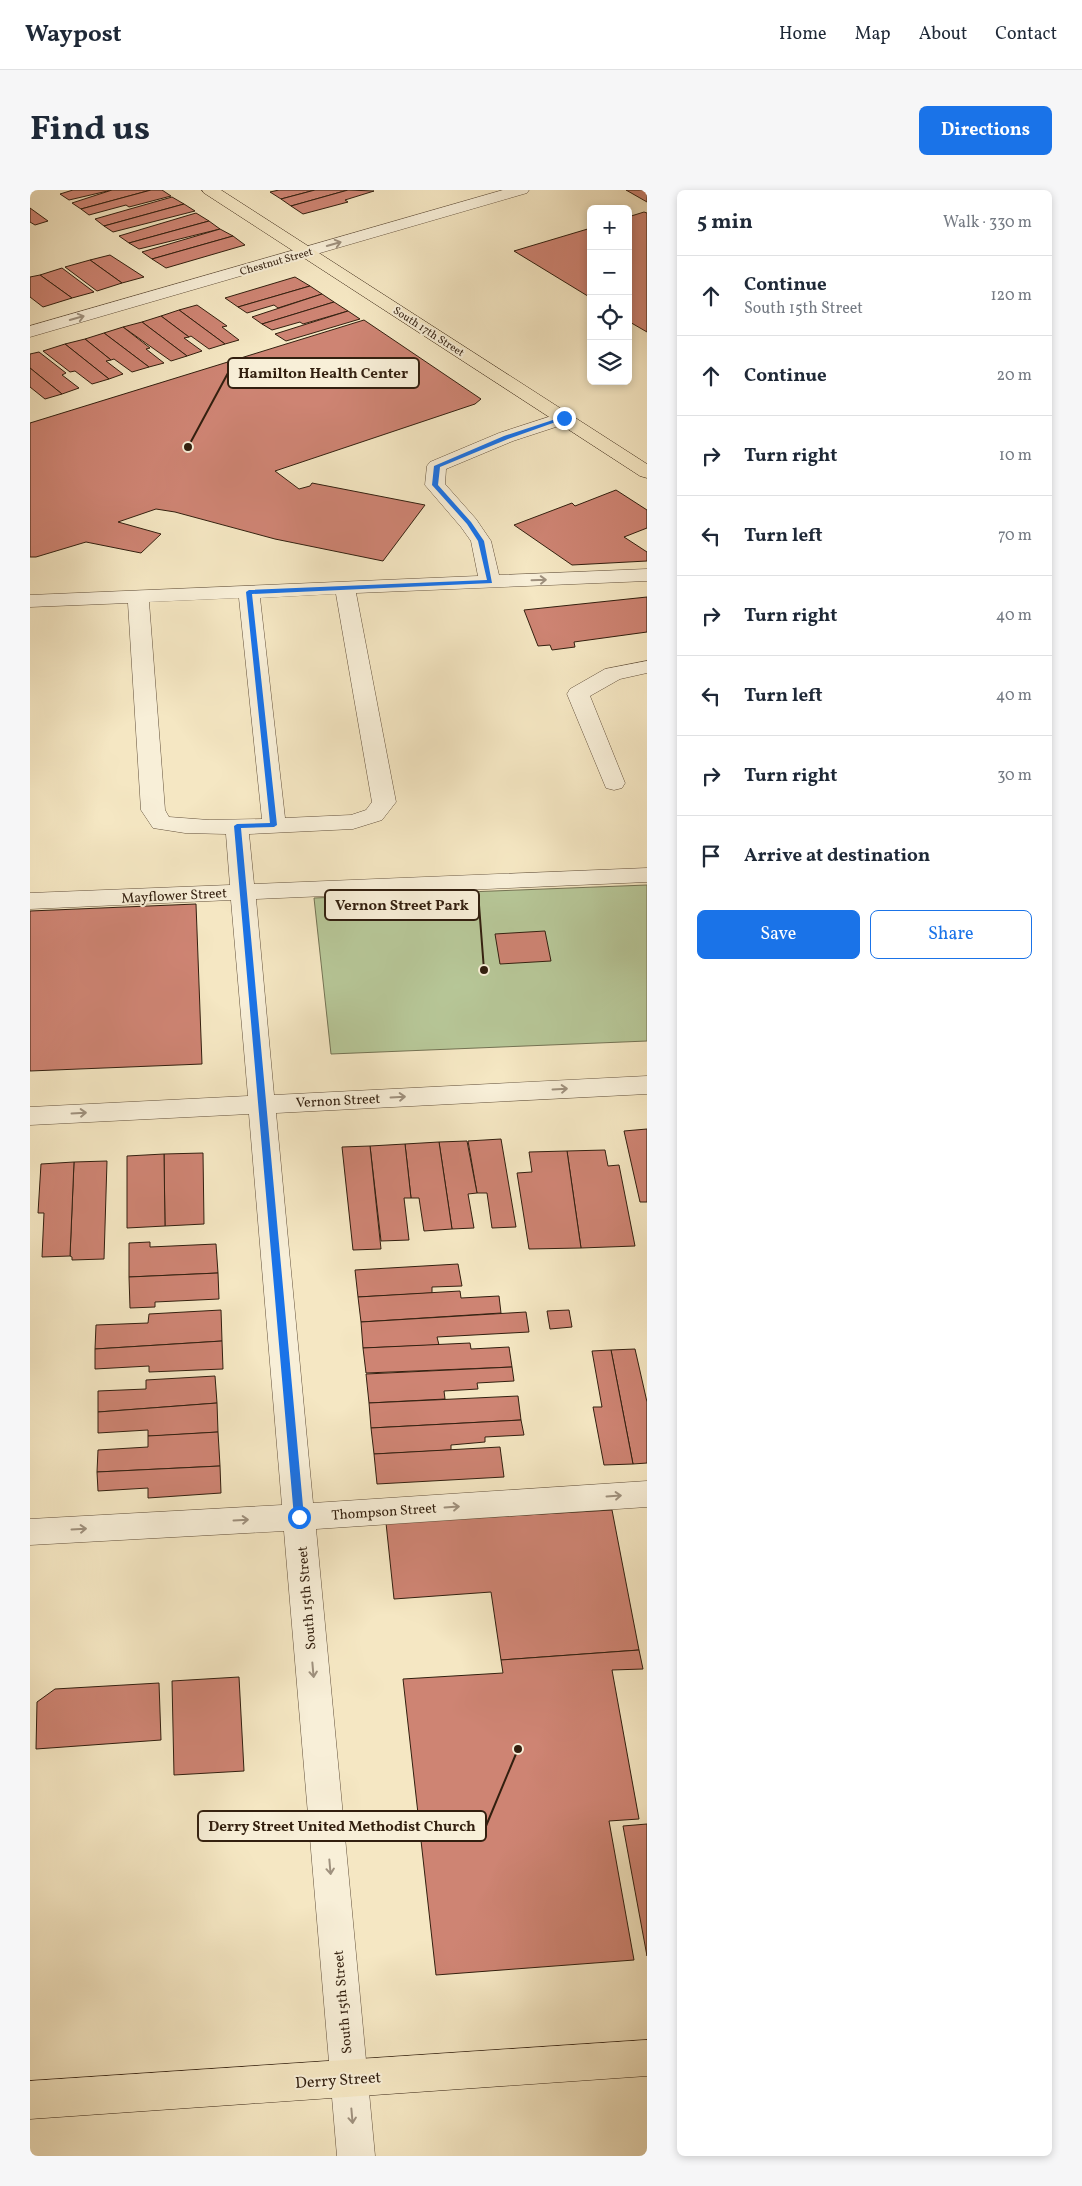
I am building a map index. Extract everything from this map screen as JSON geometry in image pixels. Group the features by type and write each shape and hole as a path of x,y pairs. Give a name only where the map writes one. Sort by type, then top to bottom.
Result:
{"main road":[{"name":"South 17th Street","path":"210,190 647,472"},
{"name":"Derry Street","path":"30,2100 647,2058"}],"street":[{"name":"Chestnut Street","path":"30,332 521,190"},
{"path":"490,582 481,541 469,523 435,485 437,466 506,438 564,418"},
{"path":"30,601 647,575"},
{"path":"138,596 153,810 161,823 186,826 237,826 353,822 374,815 384,802 345,588"},
{"path":"249,592 274,825"},
{"path":"614,783 578,694 613,674 647,667"},
{"name":"South 15th Street","path":"237,826 356,2156"},
{"name":"Mayflower Street","path":"30,901 647,875"},
{"name":"Vernon Street","path":"30,1116 647,1085"},
{"name":"Thompson Street","path":"30,1532 299,1517 647,1494"}],"green space":[{"path":"647,885 647,1041 331,1054 314,898"}],"building":[{"path":"73,190 112,190 69,200 60,194"},
{"path":"112,190 151,190 81,209 72,203"},
{"path":"151,190 162,190 171,196 89,215 81,209"},
{"path":"279,190 315,190 281,199 270,192"},
{"path":"315,190 348,190 291,206 281,199"},
{"path":"348,190 374,191 345,200 348,202 303,214 291,206"},
{"path":"626,190 647,190 647,202"},
{"path":"172,197 184,204 104,226 95,219"},
{"path":"184,204 195,211 113,232 104,226"},
{"path":"30,208 48,221 35,225 30,222"},
{"path":"644,212 647,213 647,332 632,323 632,216"},
{"path":"196,213 209,221 129,243 119,236"},
{"path":"209,221 220,229 139,249 129,243"},
{"path":"220,229 233,236 152,259 142,252"},
{"path":"587,229 587,296 514,251"},
{"path":"233,236 245,245 166,268 152,259"},
{"path":"110,255 144,277 122,283 90,260"},
{"path":"90,260 122,283 97,291 65,267"},
{"path":"62,268 94,292 72,298 40,275"},
{"path":"40,275 72,298 43,307 30,297 30,277"},
{"path":"295,277 310,286 238,307 225,298"},
{"path":"310,286 322,294 278,308 274,305 247,313 238,307"},
{"path":"322,294 334,302 262,324 252,317"},
{"path":"334,302 348,311 303,324 300,322 272,330 262,324"},
{"path":"197,305 227,326 222,327 239,340 225,344 179,310"},
{"path":"179,310 225,344 209,349 161,316"},
{"path":"348,311 360,319 286,341 275,334"},
{"path":"161,316 189,337 184,338 202,351 187,356 142,322"},
{"path":"364,320 481,399 475,404 275,471 299,489 310,486 312,483 425,505 383,561 275,539 175,512 156,509 118,522 161,534 141,553 86,542 36,557 30,557 30,423"},
{"path":"142,322 187,356 171,361 123,327"},
{"path":"123,327 150,348 146,349 164,363 149,367 104,333"},
{"path":"104,333 149,367 132,372 114,359 111,360 85,339"},
{"path":"85,339 111,360 106,361 123,374 109,379 65,344"},
{"path":"65,344 109,379 92,384 75,371 70,372 43,351"},
{"path":"39,352 66,373 62,375 79,388 62,394 30,368 30,354"},
{"path":"30,368 62,394 45,399 30,387"},
{"path":"616,490 647,510 647,528 624,537 647,552 647,561 572,565 514,525 572,503 575,506"},
{"path":"647,597 647,632 574,642 575,647 552,650 550,645 538,646 524,610"},
{"path":"196,904 202,1064 30,1071 30,911"},
{"path":"545,931 551,961 500,964 495,934"},
{"path":"647,1129 647,1202 640,1202 624,1131"},
{"path":"501,1139 516,1227 492,1228 487,1193 477,1193 468,1141"},
{"path":"467,1141 477,1193 468,1194 474,1228 452,1229 439,1142"},
{"path":"439,1142 452,1229 424,1231 419,1198 411,1198 405,1144"},
{"path":"405,1144 411,1198 404,1198 409,1240 381,1241 370,1146"},
{"path":"370,1146 381,1249 353,1250 342,1147"},
{"path":"605,1150 608,1166 619,1165 635,1246 581,1248 567,1151"},
{"path":"567,1151 581,1248 529,1249 517,1173 532,1172 529,1152"},
{"path":"203,1153 204,1224 165,1226 164,1154"},
{"path":"164,1154 165,1226 127,1228 127,1156"},
{"path":"107,1161 104,1259 72,1260 70,1256 74,1162"},
{"path":"74,1162 70,1256 42,1257 44,1213 38,1213 41,1164"},
{"path":"150,1242 150,1247 216,1244 218,1273 129,1277 129,1243"},
{"path":"458,1264 462,1286 432,1287 432,1293 358,1297 355,1270"},
{"path":"218,1273 219,1299 155,1302 155,1307 130,1308 129,1277"},
{"path":"460,1291 461,1298 499,1296 501,1313 361,1322 358,1297"},
{"path":"221,1310 222,1341 95,1349 96,1325 148,1323 149,1314"},
{"path":"569,1310 572,1327 550,1329 547,1311"},
{"path":"526,1312 529,1332 437,1337 439,1345 363,1348 361,1322"},
{"path":"222,1341 223,1369 149,1372 149,1366 95,1369 95,1349"},
{"path":"470,1343 471,1349 509,1347 512,1367 366,1373 363,1348"},
{"path":"635,1349 647,1402 647,1463 633,1464 611,1350"},
{"path":"611,1350 633,1464 604,1465 593,1407 602,1407 592,1351"},
{"path":"512,1367 514,1381 477,1383 478,1389 444,1391 445,1399 369,1403 366,1374"},
{"path":"215,1376 217,1403 98,1412 98,1391 146,1389 146,1380"},
{"path":"518,1396 521,1420 371,1428 369,1403"},
{"path":"217,1403 218,1432 154,1436 148,1436 148,1430 98,1433 98,1412"},
{"path":"521,1420 524,1435 485,1437 485,1442 451,1445 451,1450 374,1454 371,1428"},
{"path":"218,1432 220,1466 97,1472 98,1450 148,1447 148,1436"},
{"path":"500,1447 504,1477 377,1484 374,1454"},
{"path":"220,1466 221,1493 148,1498 148,1488 98,1491 97,1472"},
{"path":"612,1510 639,1650 501,1660 491,1592 394,1599 386,1523"},
{"path":"639,1650 643,1669 612,1670 639,1819 609,1821 634,1960 436,1975 403,1679 503,1673 501,1660"},
{"path":"239,1677 244,1771 174,1775 172,1681"},
{"path":"159,1683 161,1740 36,1749 37,1702 55,1689"},
{"path":"647,1824 647,1956 623,1826"}],"place":[{"name":"Hamilton Health Center","path":"188,447"},
{"name":"Vernon Street Park","path":"484,970"},
{"name":"Derry Street United Methodist Church","path":"518,1749"}],"route":[{"path":"299,1517 237,826 274,825 249,592 490,582 481,541 469,523 435,485 437,466 467,452 564,418"}]}
